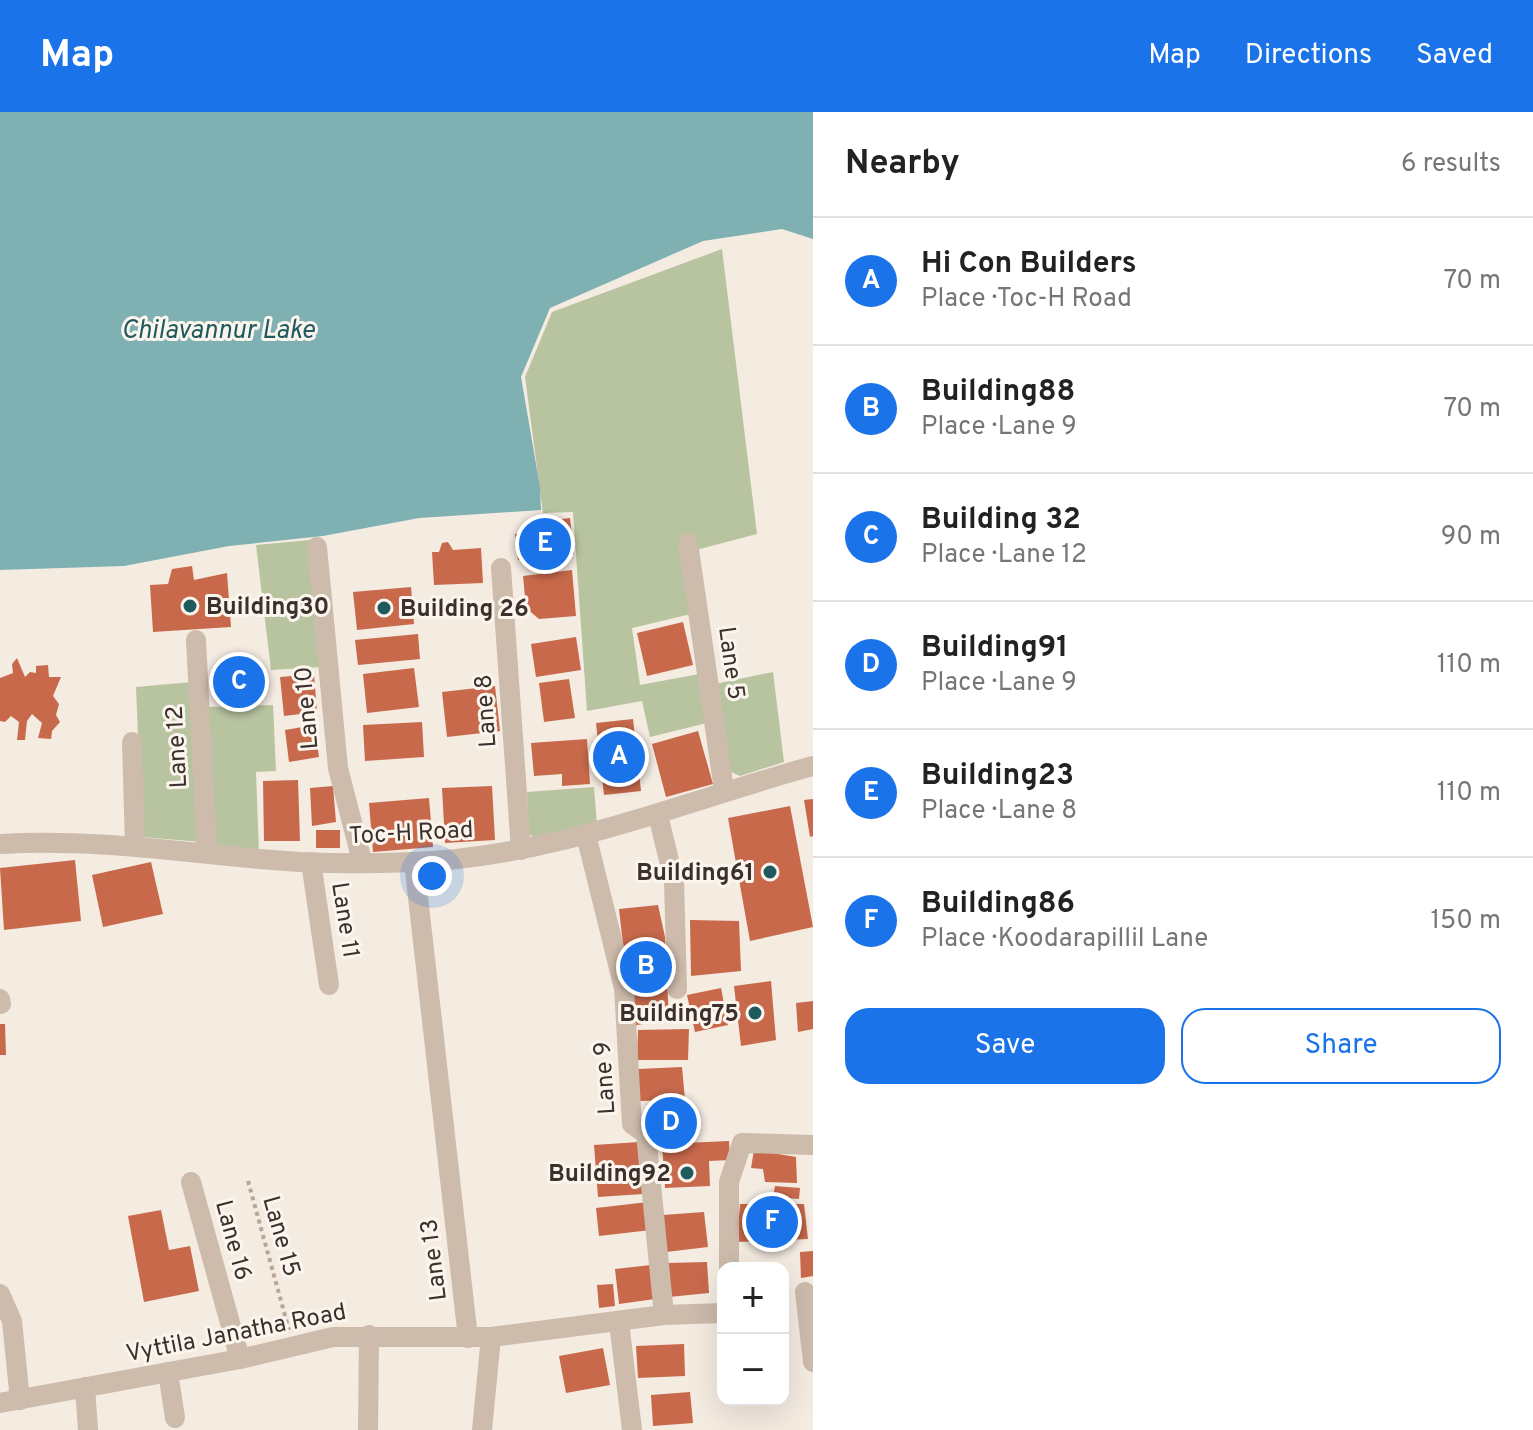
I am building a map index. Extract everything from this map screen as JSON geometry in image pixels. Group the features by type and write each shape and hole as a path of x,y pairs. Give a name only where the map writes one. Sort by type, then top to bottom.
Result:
{"street":[{"name":"Lane 5","path":"688,543 724,790"},
{"name":"Lane 10","path":"317,547 338,768 362,861"},
{"name":"Lane 8","path":"501,568 521,850"},
{"name":"Lane 12","path":"196,640 188,671 207,852"},
{"path":"132,742 135,846"},
{"name":"Toc-H Road","path":"0,844 50,841 311,862 414,862 521,850 586,835 658,815 724,790 813,766"},
{"path":"658,815 674,881 677,989"},
{"name":"Lane 9","path":"586,835 624,988 632,1124 646,1134 664,1315"},
{"name":"Lane 11","path":"311,862 329,985"},
{"name":"Lane 13","path":"414,862 468,1338"},
{"path":"729,1262 729,1182 742,1143 813,1145"},
{"name":"Lane 16","path":"191,1182 240,1359"},
{"path":"801,1292 813,1362"},
{"path":"0,1294 12,1321 10,1402"},
{"name":"Vyttila Janatha Road","path":"10,1402 240,1359 333,1337 491,1337 664,1315 717,1313"},
{"path":"619,1322 632,1430"},
{"path":"368,1430 369,1335"},
{"path":"482,1430 491,1337"},
{"path":"168,1372 175,1418"},
{"path":"85,1387 88,1430"}],"path":[{"name":"Lane 15","path":"248,1181 294,1347"}],"green space":[{"path":"722,249 757,534 696,550 691,614 632,628 640,685 699,674 707,723 650,737 642,701 587,711 573,512 543,513 525,377 552,312"},
{"path":"310,540 321,667 271,670 256,545"},
{"path":"773,672 784,762 740,776 731,772 715,684"},
{"path":"192,682 201,842 142,837 136,687"},
{"path":"273,705 276,771 256,772 259,853 214,845 208,707"},
{"path":"594,787 597,825 536,841 529,833 527,792"}],"water":[{"name":"Chilavannur Lake","path":"0,112 813,112 813,239 782,229 703,241 550,308 521,377 540,487 541,510 419,518 323,536 229,546 124,566 0,570"}],"building":[{"path":"570,518 574,554 518,560 515,534 527,532 526,523"},
{"path":"448,542 453,550 481,548 483,583 434,585 432,552 439,552 442,543"},
{"name":"Building30","path":"192,566 194,580 227,573 231,627 153,632 150,585 168,584 172,569"},
{"path":"572,570 576,616 539,619 526,608 523,576"},
{"name":"Building 26","path":"411,587 414,624 357,630 353,592"},
{"path":"683,622 693,665 647,676 637,633"},
{"path":"418,634 420,659 358,665 355,640"},
{"path":"576,637 581,670 536,677 531,644"},
{"path":"17,658 25,677 30,672 36,673 36,666 48,665 49,677 61,677 53,696 59,704 56,715 60,722 52,731 51,739 38,738 42,723 32,714 27,721 25,740 17,740 19,722 11,716 5,722 0,721 0,678 13,673 12,664"},
{"path":"260,664 262,696 218,699 216,667"},
{"path":"414,668 419,707 367,713 363,674"},
{"path":"314,674 317,712 284,716 280,677"},
{"path":"569,679 575,718 544,722 539,683"},
{"path":"495,686 500,731 447,737 442,692"},
{"path":"633,719 641,791 604,795 596,723"},
{"path":"422,722 424,757 365,761 363,725"},
{"path":"314,725 319,757 289,762 285,730"},
{"path":"698,731 713,784 666,797 652,744"},
{"path":"587,739 590,784 562,786 562,774 534,776 531,743"},
{"path":"298,780 300,841 264,841 263,781"},
{"path":"333,786 336,822 312,826 310,788"},
{"path":"492,786 495,840 445,843 442,788"},
{"path":"429,798 433,847 373,852 369,803"},
{"path":"813,799 813,836 810,837 804,800"},
{"name":"Building61","path":"790,806 813,927 750,941 728,818"},
{"path":"316,830 340,830 340,848 316,848"},
{"path":"75,860 81,921 4,930 0,868"},
{"path":"151,862 163,914 103,927 92,875"},
{"path":"658,905 665,937 669,1019 632,1026 619,909"},
{"path":"690,920 739,921 741,971 691,976"},
{"name":"Building75","path":"771,981 776,1040 741,1046 734,986"},
{"path":"721,988 728,1025 695,1032 687,995"},
{"path":"813,1001 813,1029 798,1032 796,1003"},
{"path":"0,1024 5,1024 6,1055 0,1055"},
{"path":"689,1029 688,1060 637,1060 638,1030"},
{"path":"682,1067 685,1100 639,1101 638,1069"},
{"path":"692,1106 695,1138 651,1141 647,1107"},
{"name":"Building92","path":"729,1141 730,1160 709,1161 710,1186 665,1188 662,1144"},
{"path":"639,1142 643,1194 598,1197 594,1145"},
{"path":"754,1150 796,1157 797,1183 765,1182 763,1169 751,1168"},
{"path":"775,1186 800,1188 799,1199 773,1197"},
{"path":"648,1202 651,1230 599,1236 596,1208"},
{"path":"740,1204 804,1204 808,1239 787,1240 785,1249 766,1251 766,1241 737,1242"},
{"path":"161,1210 169,1250 190,1246 199,1291 144,1302 128,1216"},
{"path":"704,1212 708,1247 666,1252 663,1215"},
{"path":"813,1251 813,1276 801,1278 800,1252"},
{"path":"707,1262 709,1293 669,1297 667,1263"},
{"path":"651,1265 655,1299 619,1304 615,1269"},
{"path":"613,1284 615,1306 599,1308 597,1285"},
{"path":"684,1344 685,1376 638,1378 636,1346"},
{"path":"603,1348 610,1385 566,1393 559,1356"},
{"path":"690,1392 693,1423 653,1426 651,1395"}],"place":[{"name":"Building23","path":"545,544"},
{"name":"Building30","path":"190,606"},
{"name":"Building 26","path":"384,608"},
{"name":"Building 32","path":"239,682"},
{"name":"Hi Con Builders","path":"619,757"},
{"name":"Building61","path":"770,872"},
{"name":"Building88","path":"646,967"},
{"name":"Building75","path":"755,1013"},
{"name":"Building91","path":"671,1123"},
{"name":"Building92","path":"687,1173"},
{"name":"Building86","path":"772,1222"}]}
